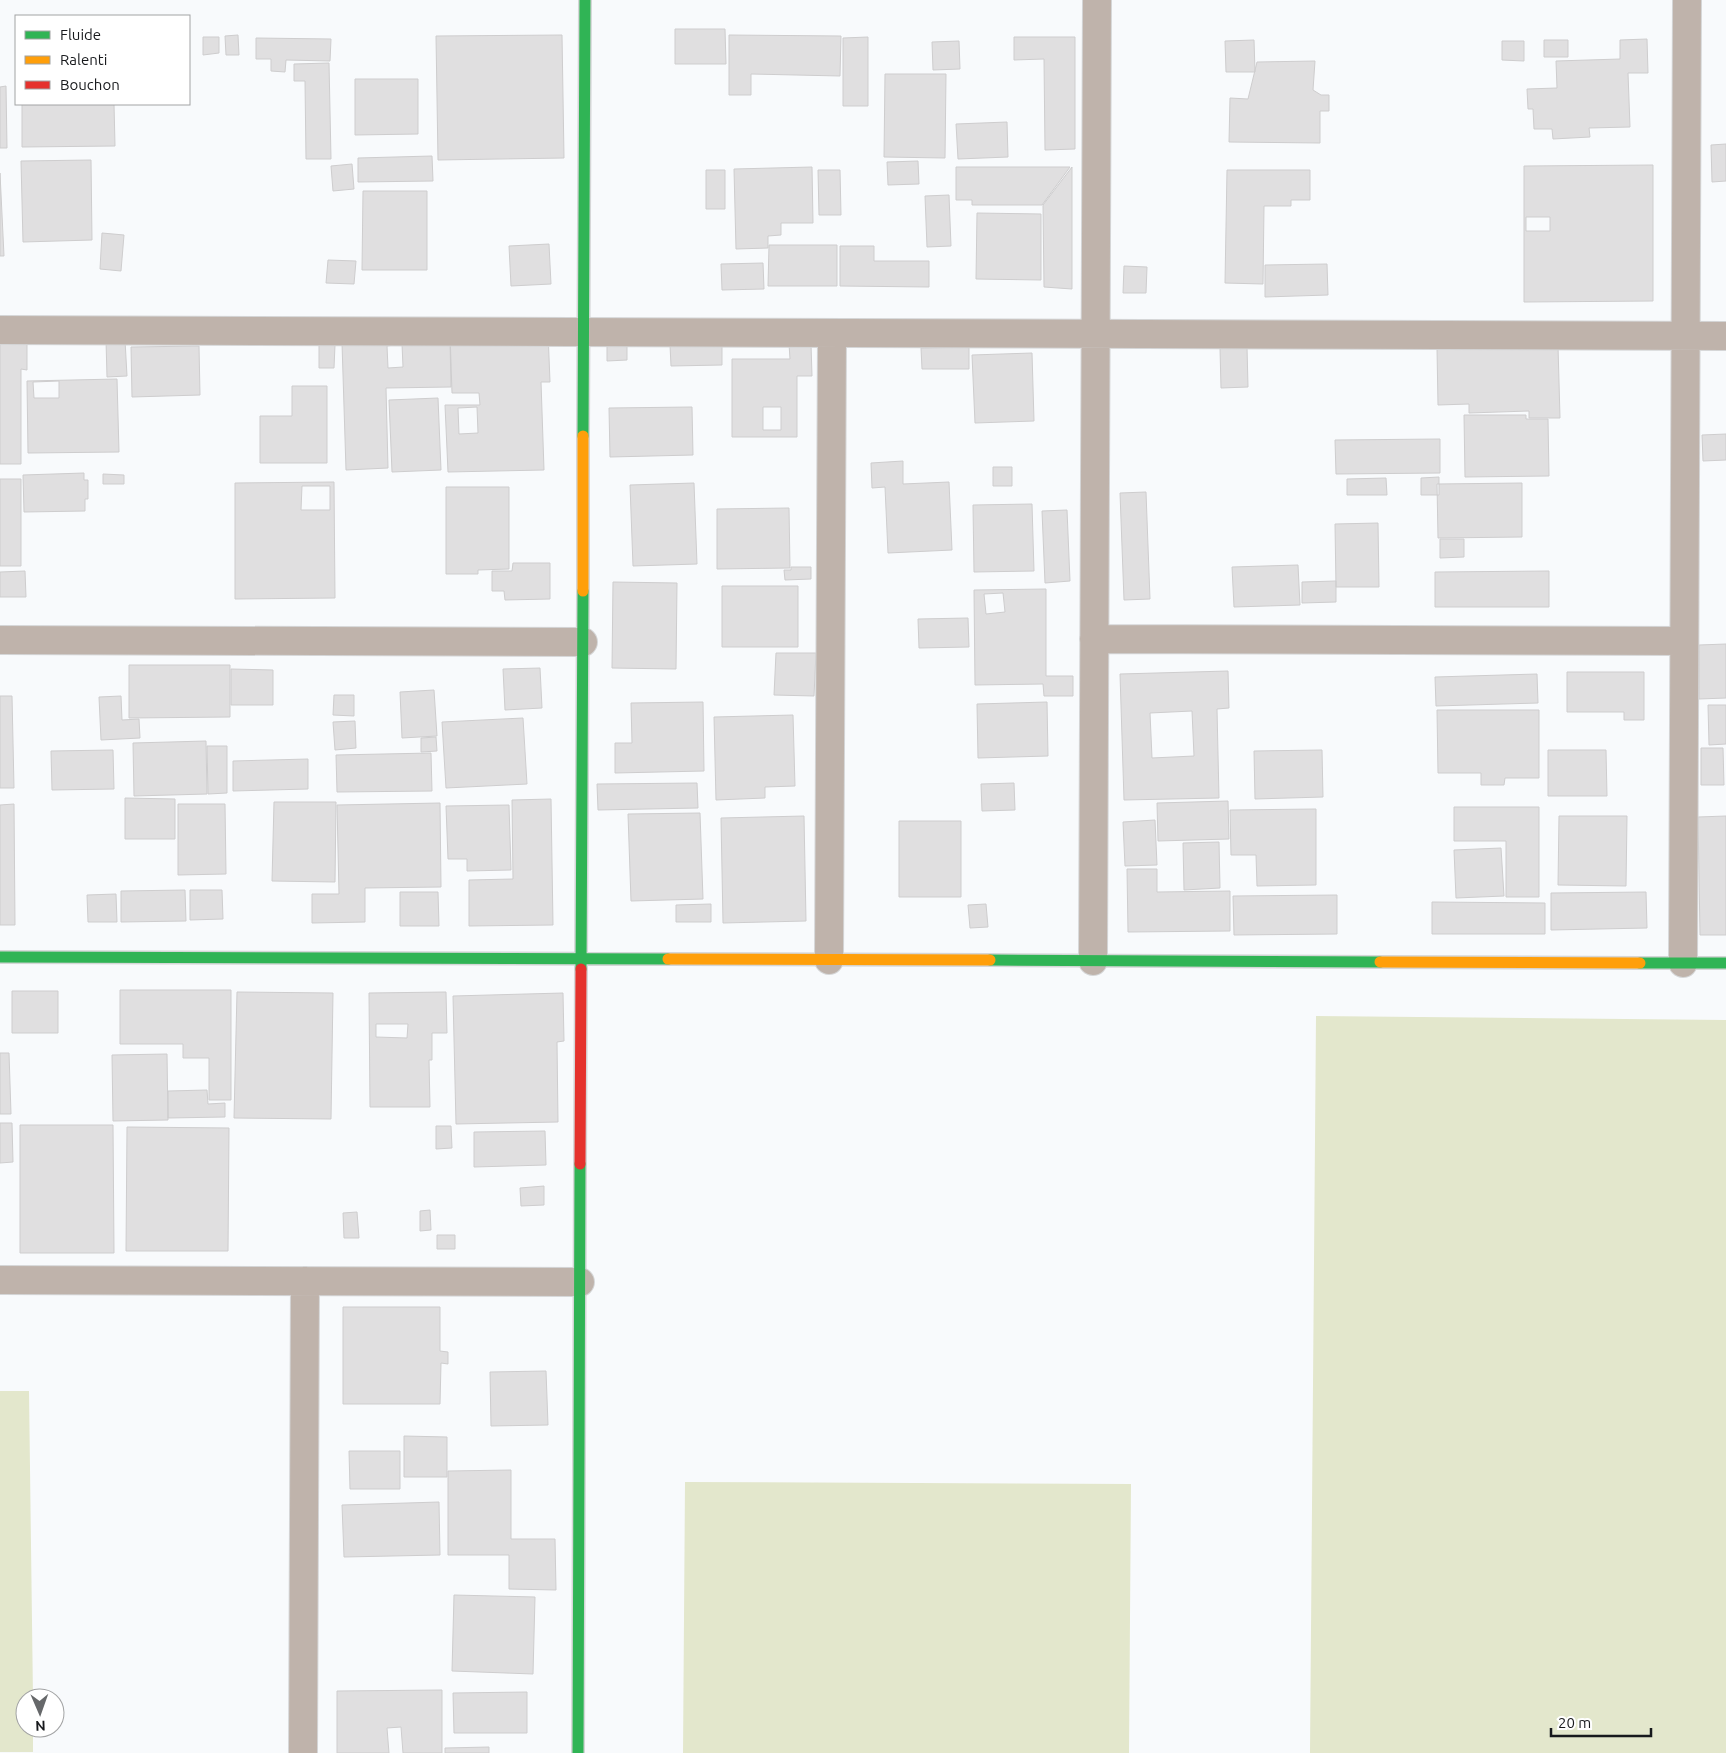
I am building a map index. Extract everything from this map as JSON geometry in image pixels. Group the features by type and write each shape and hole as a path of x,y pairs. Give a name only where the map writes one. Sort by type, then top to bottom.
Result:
{"street":[{"path":"578,1753 585,0"},
{"path":"1093,960 1097,0"},
{"path":"1684,963 1687,0"},
{"path":"0,330 1726,336"},
{"path":"829,960 832,333"},
{"path":"1094,639 1684,642"},
{"path":"0,640 583,642"},
{"path":"0,957 1726,963"},
{"path":"0,1280 580,1282"},
{"path":"303,1753 305,1282"}],"green space":[{"path":"1316,1016 1726,1020 1726,1753 1310,1753"},
{"path":"0,1391 29,1391 33,1688 15,1688 15,1738 33,1738 33,1752 0,1752"},
{"path":"685,1482 1131,1484 1129,1753 683,1753"}],"building":[{"path":"675,29 725,29 726,64 675,64"},
{"path":"238,35 239,55 226,55 225,36"},
{"path":"562,35 564,158 438,160 436,36"},
{"path":"729,35 841,36 840,76 751,74 751,95 729,95"},
{"path":"203,37 219,37 219,53 203,55"},
{"path":"868,37 868,106 843,106 843,38"},
{"path":"1014,37 1075,37 1075,149 1045,150 1044,59 1014,60"},
{"path":"256,38 331,39 330,61 286,60 285,72 271,71 271,59 256,59"},
{"path":"1647,39 1648,73 1628,73 1630,127 1589,128 1590,137 1553,139 1552,129 1534,129 1533,109 1528,109 1527,89 1557,88 1556,61 1620,59 1620,40"},
{"path":"1254,40 1255,72 1226,72 1225,41"},
{"path":"1544,40 1568,40 1568,57 1544,57"},
{"path":"959,41 960,69 933,70 932,42"},
{"path":"1502,41 1524,41 1524,61 1502,60"},
{"path":"1315,61 1313,90 1321,95 1329,95 1329,111 1320,111 1320,143 1229,142 1230,98 1248,99 1257,62"},
{"path":"329,63 331,159 306,159 305,81 294,81 294,64"},
{"path":"885,74 946,74 945,158 884,157"},
{"path":"355,79 418,79 418,134 355,135"},
{"path":"6,86 7,148 0,148 0,87"},
{"path":"22,105 114,105 115,146 22,147"},
{"path":"1007,122 1008,157 958,159 956,124"},
{"path":"1726,144 1726,181 1712,182 1711,145"},
{"path":"432,156 433,181 358,182 358,158"},
{"path":"91,160 92,240 23,242 21,161"},
{"path":"918,161 919,184 888,185 887,162"},
{"path":"352,164 354,189 333,191 331,166"},
{"path":"1653,165 1653,301 1524,302 1524,166","holes":["1526,217 1550,217 1550,231 1526,231"]},
{"path":"812,167 813,223 781,223 781,235 768,236 768,248 736,249 734,169"},
{"path":"956,167 1070,167 1042,205 972,205 972,200 956,200"},
{"path":"1072,167 1072,289 1044,287 1043,205"},
{"path":"706,170 725,170 725,209 706,209"},
{"path":"818,170 840,170 841,215 819,215"},
{"path":"1227,170 1310,170 1310,200 1291,200 1291,206 1264,206 1263,284 1225,283"},
{"path":"0,173 4,256 0,256"},
{"path":"363,191 427,191 427,270 362,270"},
{"path":"949,195 951,246 927,247 925,196"},
{"path":"977,213 1041,214 1041,280 976,279"},
{"path":"102,233 124,235 121,271 100,269"},
{"path":"549,244 551,284 511,286 509,246"},
{"path":"769,245 837,245 837,286 768,286"},
{"path":"840,246 874,246 874,261 929,261 929,287 840,286"},
{"path":"328,260 356,261 354,284 326,283"},
{"path":"763,263 764,289 722,290 721,264"},
{"path":"1327,264 1328,295 1265,297 1265,265"},
{"path":"1124,266 1147,267 1146,293 1123,293"},
{"path":"548,332 550,382 541,382 544,470 448,472 445,405 480,405 479,393 452,393 450,334","holes":["477,407 478,433 459,434 458,408"]},
{"path":"0,333 27,333 27,370 21,369 21,464 0,464"},
{"path":"450,339 451,387 386,388 388,468 346,470 342,343","holes":["402,344 403,367 388,368 387,346"]},
{"path":"106,340 125,340 127,376 107,377"},
{"path":"607,343 627,343 627,360 607,361"},
{"path":"722,343 722,365 671,366 670,345"},
{"path":"789,344 811,344 812,376 797,376 797,437 732,437 732,359 790,359","holes":["763,407 781,407 781,430 763,430"]},
{"path":"319,345 335,345 334,368 319,368"},
{"path":"199,346 200,395 132,397 131,347"},
{"path":"1558,346 1560,418 1529,418 1529,411 1469,413 1469,404 1438,405 1437,348"},
{"path":"969,347 969,369 922,369 921,348"},
{"path":"1247,347 1248,387 1221,388 1220,348"},
{"path":"1032,353 1034,421 975,423 972,355"},
{"path":"117,379 119,452 28,453 27,381","holes":["59,381 59,398 34,398 33,382"]},
{"path":"292,386 327,386 327,463 260,463 260,416 292,416"},
{"path":"438,398 441,470 392,472 389,400"},
{"path":"692,407 693,455 610,457 609,408"},
{"path":"1464,415 1526,415 1526,419 1548,419 1549,476 1465,477"},
{"path":"1726,434 1726,460 1703,461 1702,435"},
{"path":"1440,439 1440,473 1336,474 1335,440"},
{"path":"903,461 903,484 949,482 952,550 888,553 885,487 872,488 871,463"},
{"path":"993,467 1012,467 1012,486 993,486"},
{"path":"84,473 84,480 88,480 88,499 85,499 85,511 24,512 23,475"},
{"path":"103,474 124,475 124,484 103,484"},
{"path":"1439,477 1439,495 1421,495 1421,478"},
{"path":"1386,478 1387,495 1347,495 1347,479"},
{"path":"0,479 21,479 21,566 0,566"},
{"path":"334,482 335,598 235,599 235,483","holes":["302,486 330,486 330,510 301,510"]},
{"path":"694,483 697,564 633,566 630,485"},
{"path":"1522,483 1522,537 1438,538 1437,484"},
{"path":"446,487 509,487 509,569 478,570 478,574 446,574"},
{"path":"1146,492 1150,599 1124,600 1120,493"},
{"path":"1032,504 1034,571 974,572 973,505"},
{"path":"789,508 790,568 717,569 717,509"},
{"path":"1067,510 1070,581 1045,583 1042,511"},
{"path":"1378,523 1379,587 1336,587 1335,524"},
{"path":"1440,539 1464,539 1464,557 1440,558"},
{"path":"513,563 550,563 550,599 505,600 504,591 492,591 492,571 512,571"},
{"path":"1298,565 1300,605 1234,607 1232,567"},
{"path":"791,567 811,567 811,579 785,580 784,570 791,570"},
{"path":"25,571 26,597 0,597 0,572"},
{"path":"1549,571 1549,607 1435,607 1435,572"},
{"path":"1336,581 1336,602 1302,603 1302,582"},
{"path":"613,582 677,583 676,669 612,668"},
{"path":"722,586 798,586 798,647 722,647"},
{"path":"1046,589 1046,676 1073,676 1073,696 1044,696 1043,684 975,685 974,590","holes":["1003,593 1005,612 986,614 984,594"]},
{"path":"968,618 969,647 919,648 918,619"},
{"path":"1726,644 1726,698 1699,699 1699,645"},
{"path":"776,653 816,653 814,696 774,695"},
{"path":"129,665 230,665 230,717 129,718"},
{"path":"540,668 542,708 505,710 503,669"},
{"path":"231,669 273,670 273,705 231,705"},
{"path":"1228,671 1229,708 1217,709 1219,798 1124,800 1120,674","holes":["1192,711 1194,756 1152,758 1150,713"]},
{"path":"1567,672 1644,672 1644,720 1624,720 1624,712 1567,712"},
{"path":"1537,674 1538,703 1436,706 1435,677"},
{"path":"434,690 437,736 402,738 400,692"},
{"path":"334,695 354,695 354,716 333,715"},
{"path":"0,696 12,696 14,788 0,788"},
{"path":"121,696 122,720 139,719 140,738 101,740 99,697"},
{"path":"703,702 704,771 615,773 615,743 632,743 631,703"},
{"path":"1047,702 1048,756 978,758 977,704"},
{"path":"1708,705 1726,705 1726,744 1709,745"},
{"path":"1437,710 1539,710 1539,778 1505,778 1504,785 1481,785 1481,773 1438,773"},
{"path":"793,715 795,786 765,787 765,798 716,800 714,717"},
{"path":"523,718 527,784 446,788 442,722"},
{"path":"355,721 356,748 335,750 333,722"},
{"path":"436,737 437,751 421,752 421,738"},
{"path":"206,741 207,794 134,796 133,743"},
{"path":"207,746 227,746 227,793 208,794"},
{"path":"1701,748 1723,748 1724,785 1701,785"},
{"path":"113,750 114,789 52,790 51,751"},
{"path":"1322,750 1323,797 1255,799 1254,751"},
{"path":"1548,750 1606,750 1607,796 1548,796"},
{"path":"431,753 432,791 337,792 336,755"},
{"path":"308,759 308,789 233,791 233,761"},
{"path":"697,783 698,808 598,810 597,784"},
{"path":"1014,783 1015,810 982,811 981,784"},
{"path":"125,798 175,799 175,839 125,839"},
{"path":"551,799 553,925 469,926 469,880 513,879 512,800"},
{"path":"1228,801 1229,839 1158,841 1157,803"},
{"path":"274,802 336,802 335,882 272,881"},
{"path":"440,803 441,887 365,888 365,922 312,923 312,894 339,894 337,805"},
{"path":"14,804 15,925 0,925 0,805"},
{"path":"178,804 225,804 226,874 178,875"},
{"path":"509,805 511,870 467,871 467,859 448,859 446,806"},
{"path":"1454,807 1539,807 1539,897 1506,897 1506,841 1454,841"},
{"path":"1316,809 1316,885 1257,886 1256,855 1231,855 1230,810"},
{"path":"700,813 703,899 631,901 628,814"},
{"path":"804,816 806,921 723,923 721,818"},
{"path":"1559,816 1627,816 1626,886 1558,885"},
{"path":"1726,816 1726,935 1700,935 1698,817"},
{"path":"1155,820 1157,865 1125,866 1123,822"},
{"path":"899,821 961,821 961,897 899,897"},
{"path":"1219,842 1220,888 1184,890 1183,843"},
{"path":"1501,848 1504,896 1456,898 1454,850"},
{"path":"1127,869 1157,869 1157,892 1230,891 1230,931 1128,932"},
{"path":"185,890 186,921 121,922 121,891"},
{"path":"190,890 222,890 223,919 190,920"},
{"path":"400,892 438,892 439,926 400,926"},
{"path":"1646,892 1647,928 1551,930 1551,893"},
{"path":"116,894 117,922 88,922 87,895"},
{"path":"1337,895 1337,934 1234,935 1233,896"},
{"path":"1432,902 1545,903 1545,934 1432,934"},
{"path":"711,904 711,922 676,922 676,905"},
{"path":"986,904 988,927 970,928 968,905"},
{"path":"120,990 231,990 231,1100 209,1100 209,1058 183,1058 183,1044 120,1044"},
{"path":"12,991 58,991 58,1033 12,1033"},
{"path":"237,992 333,993 331,1119 234,1118"},
{"path":"446,992 447,1033 432,1033 432,1060 429,1060 430,1107 370,1107 369,993","holes":["376,1024 408,1024 407,1038 376,1037"]},
{"path":"563,993 564,1041 557,1042 558,1122 456,1124 453,996"},
{"path":"0,1053 9,1053 11,1114 0,1114"},
{"path":"167,1054 168,1120 113,1121 112,1055"},
{"path":"207,1090 208,1104 225,1103 225,1117 168,1118 168,1091"},
{"path":"0,1123 12,1123 13,1162 0,1163"},
{"path":"20,1125 113,1125 114,1253 20,1253"},
{"path":"436,1126 451,1126 452,1148 436,1149"},
{"path":"127,1127 229,1128 228,1251 126,1251"},
{"path":"545,1131 546,1165 474,1167 474,1132"},
{"path":"544,1186 544,1205 521,1206 520,1188"},
{"path":"430,1210 431,1230 420,1231 420,1211"},
{"path":"357,1212 359,1238 344,1238 343,1213"},
{"path":"437,1235 455,1235 455,1249 437,1249"},
{"path":"343,1307 440,1307 440,1351 448,1352 448,1364 441,1363 440,1404 343,1404"},
{"path":"546,1371 548,1425 491,1426 490,1372"},
{"path":"404,1436 447,1437 447,1477 404,1477"},
{"path":"349,1451 400,1451 400,1489 350,1489"},
{"path":"511,1470 511,1539 555,1539 556,1590 509,1589 509,1555 448,1555 448,1471"},
{"path":"439,1502 440,1555 344,1557 342,1505"},
{"path":"454,1595 535,1597 533,1674 452,1671"},
{"path":"442,1690 442,1753 403,1753 401,1727 387,1728 389,1753 337,1753 337,1691"},
{"path":"527,1692 527,1733 454,1733 453,1693"},
{"path":"489,1747 489,1753 445,1753 445,1748"}],"traffic: fast":[{"path":"583,436 585,0"},
{"path":"581,969 583,591"},
{"path":"0,957 668,959"},
{"path":"990,960 1380,962"},
{"path":"1640,963 1726,963"},
{"path":"578,1753 580,1164"}],"traffic: slow":[{"path":"583,436 583,591"},
{"path":"668,959 990,960"},
{"path":"1380,962 1640,963"}],"traffic: jam":[{"path":"580,1164 581,969"}]}
